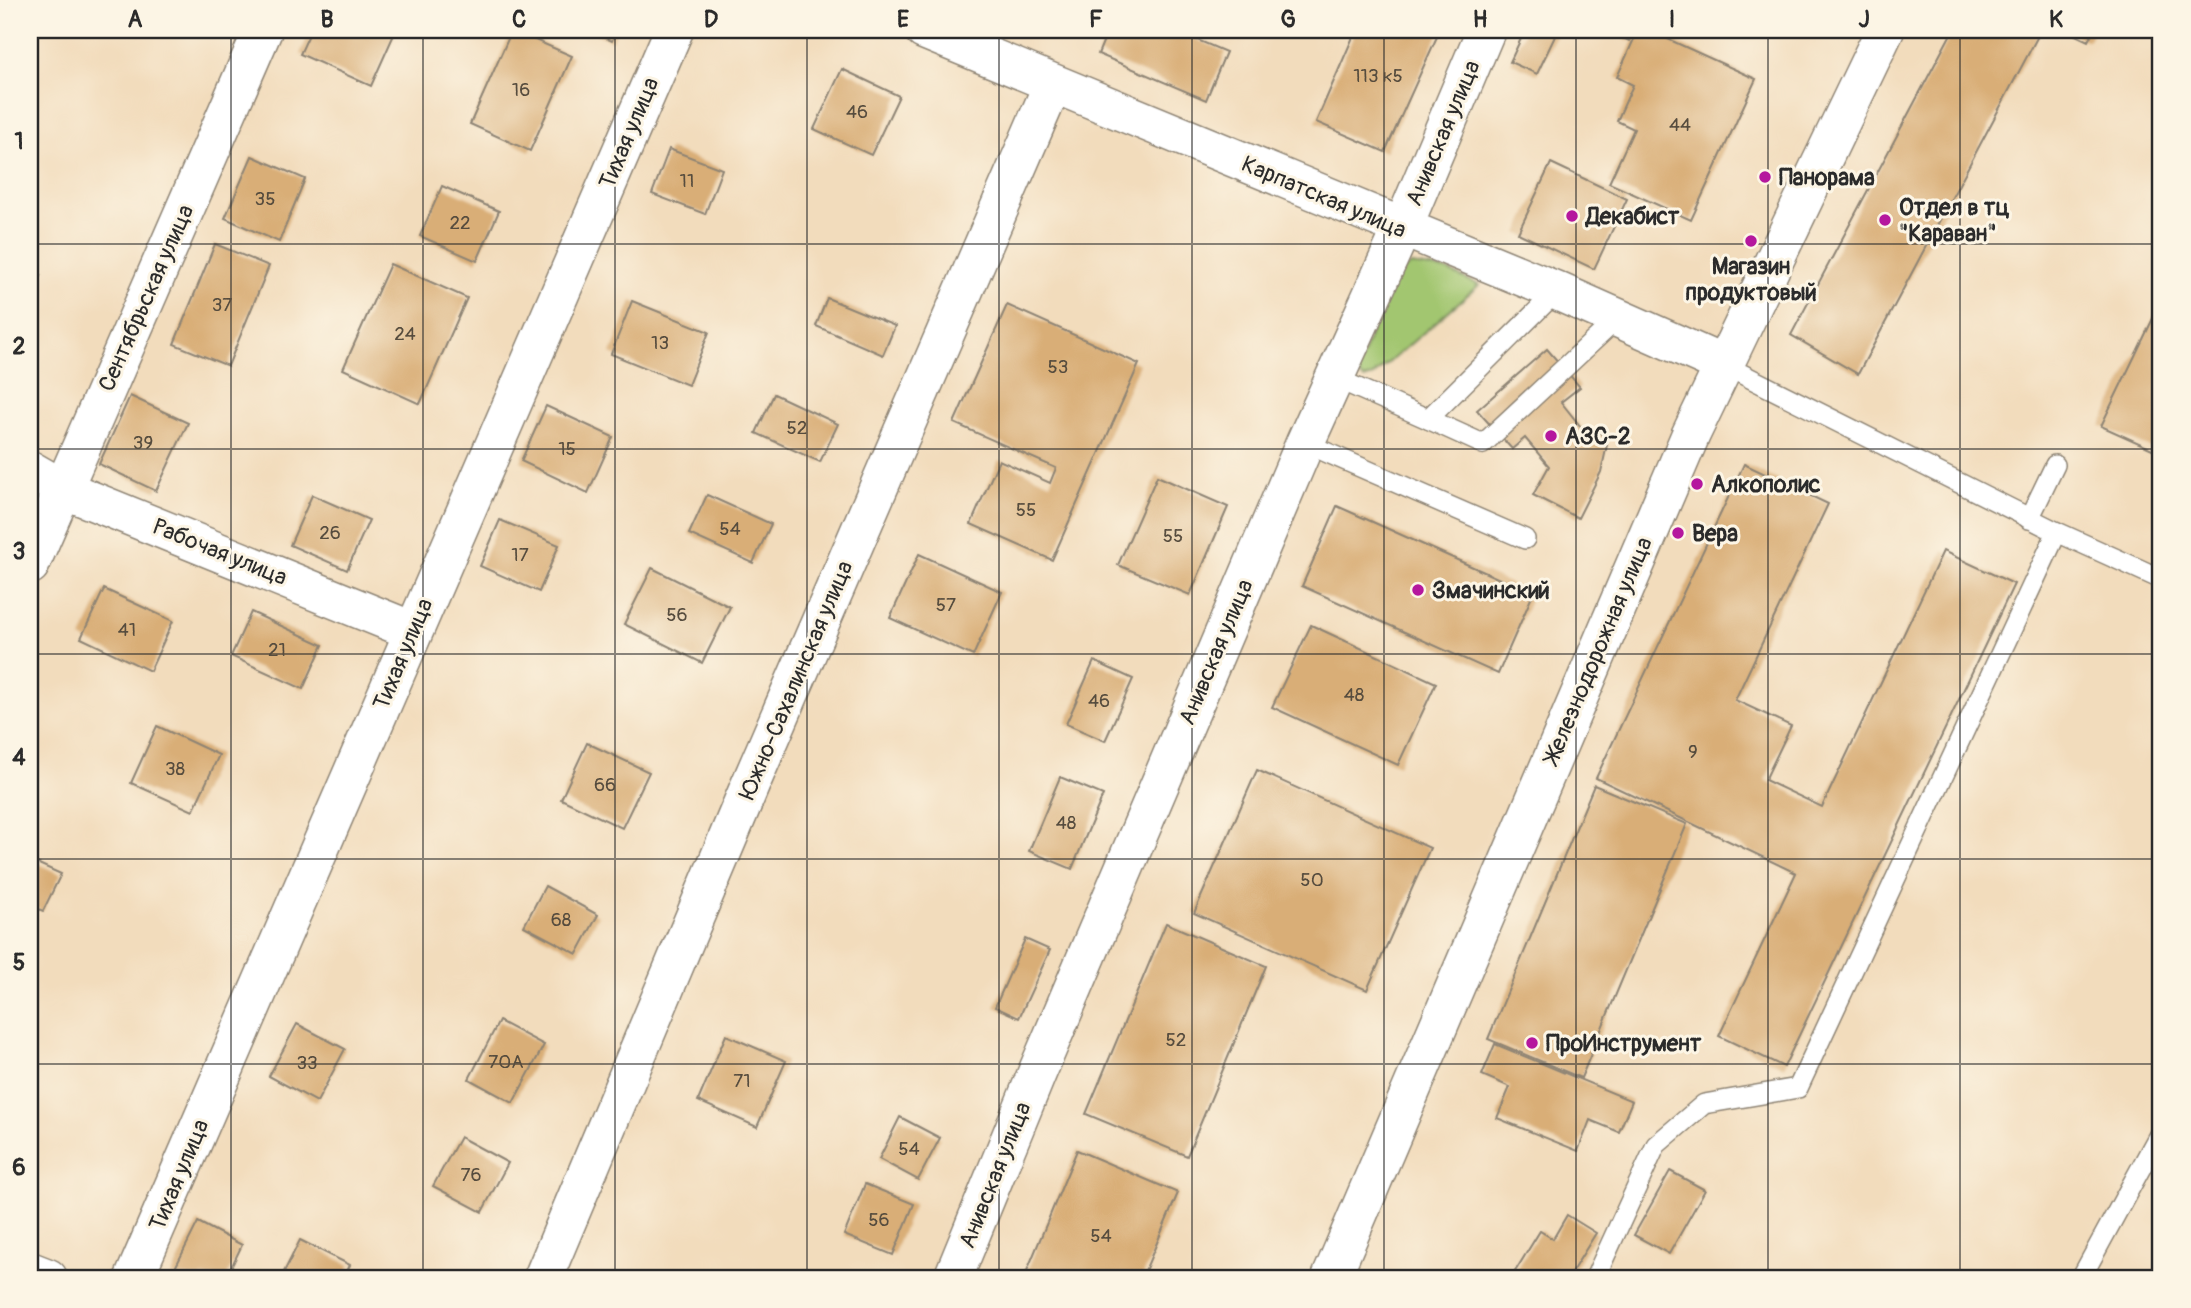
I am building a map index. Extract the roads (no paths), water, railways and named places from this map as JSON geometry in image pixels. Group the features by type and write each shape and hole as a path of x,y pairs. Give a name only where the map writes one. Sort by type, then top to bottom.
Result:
{"street":[{"name":"Сентябрьская улица","path":"30,565 263,30"},
{"name":"Тихая улица","path":"134,1278 674,30"},
{"name":"Карпатская улица","path":"924,30 1557,291 1724,365"},
{"name":"Анивская улица","path":"953,1278 1037,1073 1333,377 1402,229 1486,30"},
{"name":"Железнодорожная улица","path":"1331,1278 1647,536 1724,365 1885,30"},
{"name":"Южно-Сахалинская улица","path":"544,1278 756,771 1054,85"},
{"name":"Рабочая улица","path":"30,470 63,489 413,631"},
{"path":"30,1271 48,1278"}],"lane":[{"path":"1428,419 1557,291"},
{"path":"1333,377 1483,444 1618,318"},
{"path":"1724,365 2057,533 2161,579"},
{"path":"1305,443 1525,539"},
{"path":"2029,519 2055,465"},
{"path":"1595,1278 1656,1145 1704,1104 1798,1088 2057,533"},
{"path":"2081,1278 2161,1131"}],"place":[{"name":"Панорама","path":"1765,177"},
{"name":"Декабист","path":"1572,216"},
{"name":"Отдел в тц \"Караван\"","path":"1885,220"},
{"name":"Магазин продуктовый","path":"1751,241"},
{"name":"АЗС-2","path":"1551,436"},
{"name":"Алкополис","path":"1697,484"},
{"name":"Вера","path":"1678,533"},
{"name":"Змачинский","path":"1418,590"},
{"name":"ПроИнструмент","path":"1532,1043"}]}
